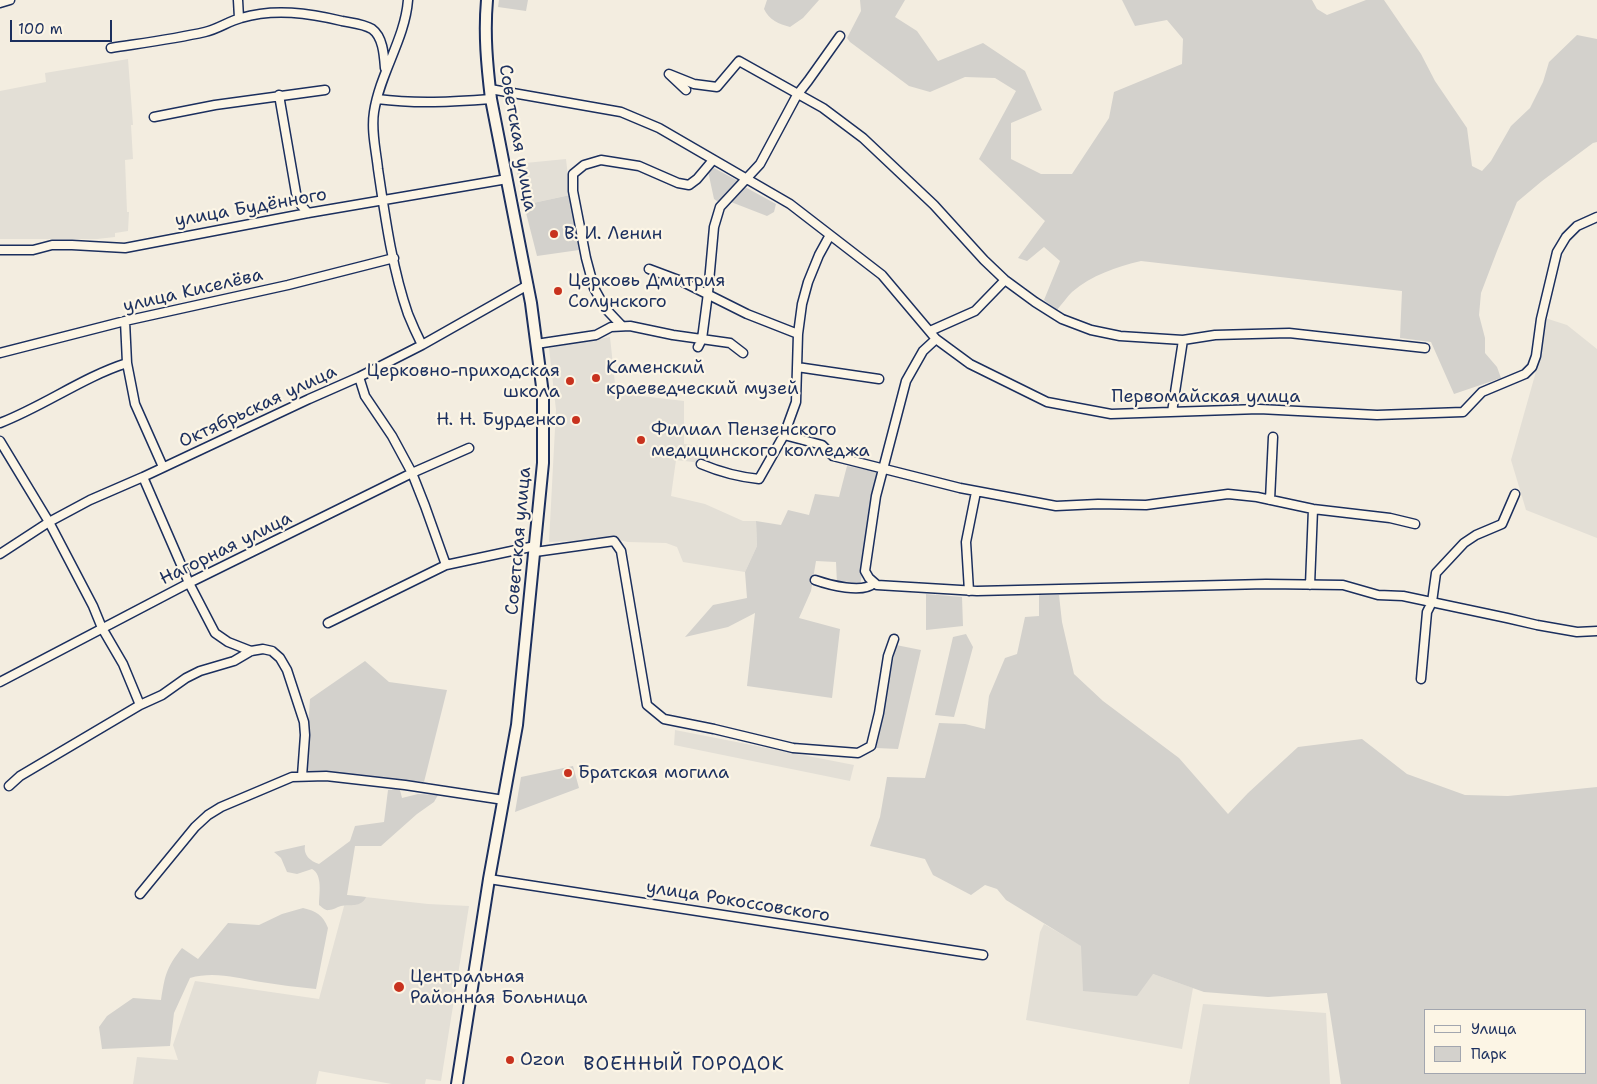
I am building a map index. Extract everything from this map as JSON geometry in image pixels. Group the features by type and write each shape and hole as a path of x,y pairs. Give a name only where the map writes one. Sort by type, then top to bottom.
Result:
{"main road":[{"name":"Советская улица","path":"457,1084 489,880 517,725 543,463 544,410 528,286 490,94 485,41 487,0"}],"street":[{"path":"0,3 10,0"},
{"path":"238,0 240,18"},
{"path":"408,0 402,29 377,99 373,127 383,200 394,258 408,314 422,345"},
{"path":"111,48 208,31 240,18 273,12 291,12 323,16 372,29 378,36 384,52 386,70"},
{"path":"698,347 702,339 714,227 720,207 760,164 797,95 840,36"},
{"path":"686,90 669,74 694,84 718,87 739,61 823,108 863,138 889,161 934,205 984,260 1005,280 1062,319 1091,330 1120,336 1183,340 1215,335 1289,333 1425,348"},
{"path":"154,118 279,95 324,90"},
{"name":"Первомайская улица","path":"377,99 404,103 442,103 490,94 621,112 659,128 790,204 882,275 936,339 970,364 1047,402 1111,414 1258,409 1377,415 1463,412 1482,392 1525,374 1532,366 1536,356 1541,319 1557,252 1566,237 1577,226 1597,218"},
{"path":"279,95 296,193 300,205 308,212"},
{"path":"622,326 605,308 594,288 573,191 573,174 584,165 601,160 639,166 678,183 689,185 697,179 713,160"},
{"name":"улица Будённого","path":"0,250 33,250 52,245 72,244 121,248 308,212 507,179"},
{"path":"701,464 716,470 759,479 784,435 796,402 798,334 802,304 808,282 830,235"},
{"name":"улица Киселёва","path":"0,354 125,321 288,285 394,258"},
{"path":"649,269 708,293 747,314 798,334"},
{"path":"930,331 976,311 1005,280"},
{"name":"Октябрьская улица","path":"0,554 50,522 90,500 359,377 422,345 528,286"},
{"path":"125,321 127,363 135,404 163,467"},
{"path":"536,344 596,334 612,327 630,326 730,342 743,353"},
{"path":"936,339 923,352 906,381 876,496 865,571 869,578 877,585 969,591 1266,584 1344,585 1378,595 1403,596 1537,626 1576,632 1597,631"},
{"path":"1172,412 1183,340"},
{"path":"0,423 25,414 110,368 127,363"},
{"path":"797,367 879,379"},
{"path":"359,377 365,396 392,436 412,473 446,565"},
{"path":"784,435 822,446 833,456 976,492 1056,506 1098,504 1146,505 1228,494 1257,497 1314,509 1390,518 1415,524"},
{"path":"1270,500 1273,437"},
{"path":"0,441 50,522 93,606 102,628 123,664 140,705"},
{"name":"Нагорная улица","path":"0,682 189,583 412,473 469,448"},
{"path":"143,477 189,583 215,633 228,642 251,651"},
{"path":"969,591 966,542 976,492"},
{"path":"1421,679 1428,612 1432,602 1436,573 1464,543 1476,535 1502,524 1515,494"},
{"path":"1310,585 1314,509"},
{"path":"328,623 446,565 535,549 614,541 621,551 647,705 664,719 793,748 858,753 871,746 880,713 888,656 894,639"},
{"path":"815,580 830,586 851,588 871,586 874,583"},
{"path":"9,786 20,776 140,705 162,695 186,678 200,671 234,661 251,651 263,649 272,651 280,658 287,670 304,722 302,776"},
{"path":"140,894 195,826 208,815 221,807 292,777 326,776 405,785 504,800"},
{"name":"улица Рокоссовского","path":"489,880 983,955"}],"shaded area":[{"path":"128,59 133,125 131,125 133,159 125,160 127,212 129,212 128,231 115,233 115,237 97,239 0,239 0,91 46,82 45,73"},
{"path":"566,159 570,195 524,205 515,164"},
{"path":"1545,318 1567,325 1597,349 1597,538 1526,510 1511,460 1535,375"},
{"path":"610,337 616,393 684,401 684,444 710,447 710,464 676,460 671,496 705,504 743,521 756,521 757,546 745,572 683,562 677,547 666,543 628,542 614,539 549,542 556,410 549,348"},
{"path":"675,730 854,765 850,781 674,745"},
{"path":"347,895 428,904 469,906 441,1081 426,1079 425,1084 392,1084 319,1071 316,1084 133,1084 137,1057 178,1060 173,1045 195,981 319,999"},
{"path":"1044,924 1082,946 1193,988 1182,1049 1026,1020 1040,932"},
{"path":"1203,1004 1326,1013 1330,1084 1189,1084"}],"green space":[{"path":"499,0 528,0 526,11 498,7"},
{"path":"767,0 819,0 803,18 790,27 778,23 769,16 764,9"},
{"path":"860,0 905,0 895,17 917,31 938,61 983,43 1025,71 1042,110 1011,123 1011,159 1041,174 1072,174 1109,118 1114,92 1182,64 1183,39 1167,20 1135,26 1122,0 1312,0 1317,9 1327,15 1366,0 1384,0 1421,54 1435,81 1467,128 1472,166 1482,171 1491,161 1511,126 1530,108 1543,82 1549,62 1577,35 1597,39 1597,142 1542,181 1517,202 1481,293 1479,315 1485,338 1485,353 1497,367 1501,378 1454,394 1431,342 1400,338 1402,291 1141,261 1096,276 1072,292 1057,310 1044,300 1060,261 1044,247 1027,261 1018,258 1045,221 979,159 1016,91 995,78 965,77 930,92 909,86 847,38 861,11"},
{"path":"714,168 740,182 720,203 714,199 708,171"},
{"path":"745,187 776,204 774,212 767,216 731,202"},
{"path":"570,195 579,250 537,256 524,205"},
{"path":"847,466 879,472 860,586 837,584 836,562 816,561 811,591 799,618 840,629 832,698 747,686 755,613 728,627 685,637 713,605 747,598 745,572 757,546 756,521 781,525 788,510 809,515 815,494 839,497"},
{"path":"926,594 962,597 963,626 926,630"},
{"path":"1039,595 1059,595 1062,622 1074,674 1103,701 1179,758 1228,814 1298,747 1362,739 1407,774 1465,795 1508,796 1597,787 1597,1084 1341,1084 1327,993 1268,997 1204,992 1153,974 1137,996 1083,991 1081,946 1006,900 997,889 985,885 971,895 933,875 925,859 870,846 880,817 887,777 925,778 939,723 965,724 985,729 989,696 1005,658 1017,654 1025,617 1039,616"},
{"path":"966,634 973,647 954,717 935,715 953,637"},
{"path":"896,645 921,650 898,749 876,748"},
{"path":"365,661 389,682 447,690 424,782 305,771 310,699"},
{"path":"573,766 579,788 515,812 521,777"},
{"path":"388,790 400,790 402,798 418,794 438,795 434,802 417,814 381,846 355,846 347,895 366,897 358,904 341,906 330,910 325,909 319,905 320,885 315,872 312,869 297,874 287,872 281,858 274,852 305,845 305,852 308,857 319,864 350,841 355,826 384,822"},
{"path":"303,908 318,914 328,928 316,989 225,976 208,975 190,978 174,1013 170,1046 102,1049 99,1027 107,1016 133,998 161,1000 167,972 182,948 198,959 228,923 259,925 282,914"}],"place":[{"name":"В. И. Ленин","path":"554,234"},
{"name":"Церковь Дмитрия Солунского","path":"558,291"},
{"name":"Каменский краеведческий музей","path":"596,378"},
{"name":"Церковно-приходская школа","path":"570,381"},
{"name":"Н. Н. Бурденко","path":"576,420"},
{"name":"Филиал Пензенского медицинского колледжа","path":"641,440"},
{"name":"Братская могила","path":"568,773"},
{"name":"Центральная Районная Больница","path":"399,987"},
{"name":"Ozon","path":"510,1060"}],"district":[{"name":"ВОЕННЫЙ ГОРОДОК","path":"684,1065"}]}
